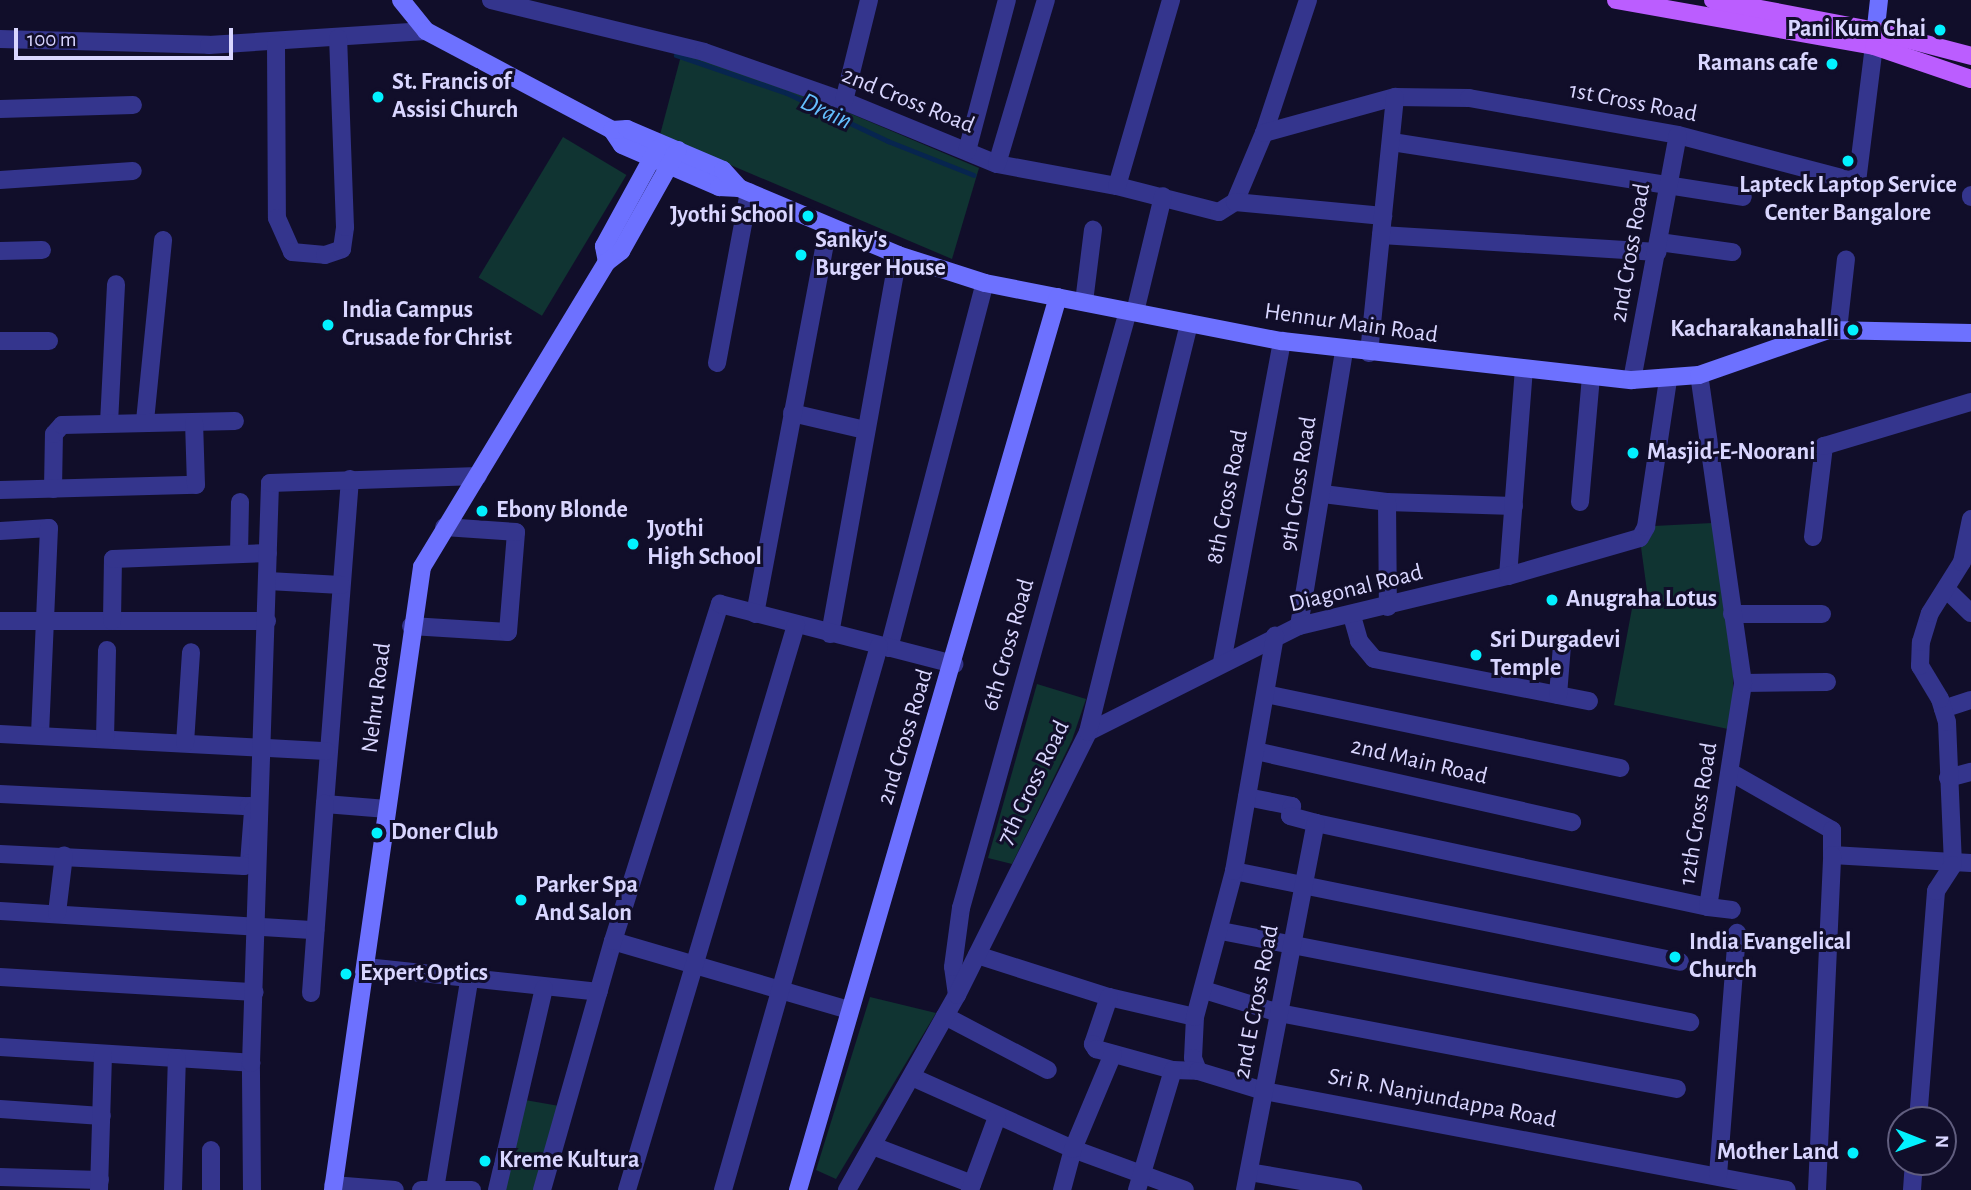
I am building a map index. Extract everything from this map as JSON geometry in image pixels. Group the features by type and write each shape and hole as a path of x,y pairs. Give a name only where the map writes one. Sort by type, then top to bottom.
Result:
{"main road":[{"name":"Hennur Main Road","path":"401,0 426,32 612,130 626,129 656,151 723,170 744,190 898,256 985,283 1282,341 1632,380 1668,380 1699,375 1838,330 1971,333"},
{"path":"1616,0 1971,56"},
{"path":"1713,0 1875,39 1971,79"},
{"path":"1875,39 1879,0"},
{"name":"Nehru Road","path":"607,261 604,246 656,151"},
{"name":"Nehru Road","path":"333,1188 366,967 411,626 422,568 444,527 607,261 621,251 673,158"},
{"name":"2nd Cross Road","path":"798,1190 849,1010 954,664 1058,297"}],"street":[{"name":"2nd Cross Road","path":"491,0 704,52 844,101 997,164 1163,196 1219,212 1235,202 1383,216"},
{"path":"844,101 869,0"},
{"path":"967,151 1007,0"},
{"path":"997,164 1046,0"},
{"path":"1116,186 1171,0"},
{"path":"1235,202 1264,133 1308,0"},
{"path":"0,40 276,44 426,32"},
{"path":"276,44 277,218 292,251 325,255 342,248 345,227 338,38"},
{"name":"1st Cross Road","path":"1264,133 1395,97 1469,98 1678,135 1857,182 1875,39"},
{"path":"1369,352 1395,97"},
{"path":"0,109 133,105"},
{"name":"2nd Cross Road","path":"1632,380 1678,135"},
{"path":"1392,142 1743,197"},
{"path":"0,180 133,172"},
{"path":"717,363 744,190"},
{"name":"6th Cross Road","path":"957,995 953,967 961,908 1163,196"},
{"path":"755,614 828,226"},
{"path":"1084,302 1093,230"},
{"path":"1381,235 1732,252"},
{"path":"145,421 163,240"},
{"path":"0,251 42,250"},
{"path":"830,634 898,256"},
{"path":"1838,330 1846,259"},
{"path":"723,1190 779,989 884,647 985,283"},
{"path":"109,423 116,284"},
{"name":"7th Cross Road","path":"847,1190 957,995 1088,732 1189,323"},
{"path":"0,341 50,341"},
{"name":"8th Cross Road","path":"1222,662 1282,341"},
{"name":"9th Cross Road","path":"1299,626 1324,494 1344,350"},
{"path":"1508,576 1524,369"},
{"name":"12th Cross Road","path":"1247,797 1292,806 1290,816 1708,907 1732,773 1743,683 1699,375"},
{"path":"1580,502 1591,376"},
{"name":"Diagonal Road","path":"1088,732 1222,662 1299,626 1388,607 1640,538 1646,527 1668,380"},
{"path":"1814,537 1824,446 1971,402"},
{"path":"792,413 865,429"},
{"path":"53,489 58,426 145,421 235,421"},
{"path":"0,490 196,485 194,422"},
{"path":"252,1190 251,1063 265,747 270,483 478,475"},
{"path":"311,993 327,751 351,479"},
{"path":"1324,494 1387,502 1514,506"},
{"path":"239,554 240,502"},
{"path":"1387,502 1388,607"},
{"path":"1962,864 1948,778 1951,750 1943,709 1920,666 1923,627 1966,563 1971,519"},
{"path":"411,626 508,632 516,533 444,527"},
{"path":"0,531 49,528 42,621 40,736"},
{"path":"112,621 113,559 268,553"},
{"path":"268,581 341,585"},
{"path":"1947,590 1971,613"},
{"path":"542,1190 613,941 720,604 954,664"},
{"path":"1732,614 1822,614"},
{"path":"1352,615 1359,641 1374,659 1589,701"},
{"path":"0,621 267,621"},
{"path":"627,1190 796,625"},
{"path":"1198,1071 1193,1058 1198,1026 1195,1017 1221,931 1234,871 1275,636"},
{"path":"1558,695 1562,645"},
{"path":"105,739 107,650"},
{"path":"185,743 191,652"},
{"path":"1743,683 1827,682"},
{"path":"1266,694 1620,768"},
{"path":"1943,709 1971,700"},
{"path":"0,734 327,751"},
{"name":"2nd Main Road","path":"1256,751 1572,822"},
{"path":"1948,778 1971,772"},
{"path":"1732,773 1832,830 1817,1190"},
{"path":"0,794 253,809 247,866 64,855 0,855"},
{"path":"325,804 387,809"},
{"name":"2nd E Cross Road","path":"1247,1181 1316,822"},
{"path":"57,913 64,855"},
{"path":"1832,855 1962,864"},
{"path":"1919,1106 1936,891 1962,864"},
{"path":"1234,871 1680,962"},
{"path":"1708,907 1732,910"},
{"path":"0,911 315,930"},
{"path":"1221,931 1293,948 1690,1022"},
{"path":"1718,1175 1737,933"},
{"path":"613,941 849,1010"},
{"path":"977,955 1109,998 1195,1017"},
{"path":"366,967 469,981 599,992"},
{"path":"0,976 256,992"},
{"path":"469,981 428,1189 472,1190"},
{"path":"497,1190 544,988"},
{"path":"1204,990 1279,1013 1677,1089"},
{"name":"Sri R. Nanjundappa Road","path":"1109,998 1093,1044 1113,1054 1173,1070 1198,1071 1264,1091 1787,1190"},
{"path":"945,1016 1048,1070"},
{"path":"0,1046 251,1063"},
{"path":"0,1177 100,1185 103,1054"},
{"path":"1062,1190 1073,1149 1113,1054"},
{"path":"173,1190 177,1058"},
{"path":"1139,1182 1173,1070"},
{"path":"912,1077 1073,1149 1139,1182 1185,1190"},
{"path":"0,1109 102,1116"},
{"path":"873,1146 971,1187 997,1117"},
{"path":"211,1150 211,1190"},
{"path":"1247,1181 1353,1190"},
{"path":"333,1188 395,1190"}],"green space":[{"path":"682,52 842,110 979,168 952,259 660,135"},
{"path":"563,137 626,175 542,316 479,278"},
{"path":"1712,523 1733,673 1733,730 1614,705 1633,603 1647,591 1641,547 1654,526"},
{"path":"1037,684 1086,699 1072,740 1012,864 988,858"},
{"path":"870,997 936,1013 836,1179 816,1170"},
{"path":"525,1100 565,1107 538,1190 505,1190"}],"waterway":[{"name":"Drain","path":"676,55 787,93 888,141 974,175"}],"place":[{"name":"Pani Kum Chai","path":"1940,30"},
{"name":"Ramans cafe","path":"1832,64"},
{"name":"St. Francis of Assisi Church","path":"378,97"},
{"name":"Lapteck Laptop Service Center Bangalore","path":"1848,161"},
{"name":"Jyothi School","path":"808,216"},
{"name":"Sanky's Burger House","path":"801,255"},
{"name":"India Campus Crusade for Christ","path":"328,325"},
{"name":"Kacharakanahalli","path":"1853,330"},
{"name":"Masjid-E-Noorani","path":"1633,453"},
{"name":"Ebony Blonde","path":"482,511"},
{"name":"Jyothi High School","path":"633,544"},
{"name":"Anugraha Lotus","path":"1552,600"},
{"name":"Sri Durgadevi Temple","path":"1476,655"},
{"name":"Doner Club","path":"377,833"},
{"name":"Parker Spa And Salon","path":"521,900"},
{"name":"India Evangelical Church","path":"1675,957"},
{"name":"Expert Optics","path":"346,974"},
{"name":"Mother Land","path":"1853,1153"},
{"name":"Kreme Kultura","path":"485,1161"}]}
